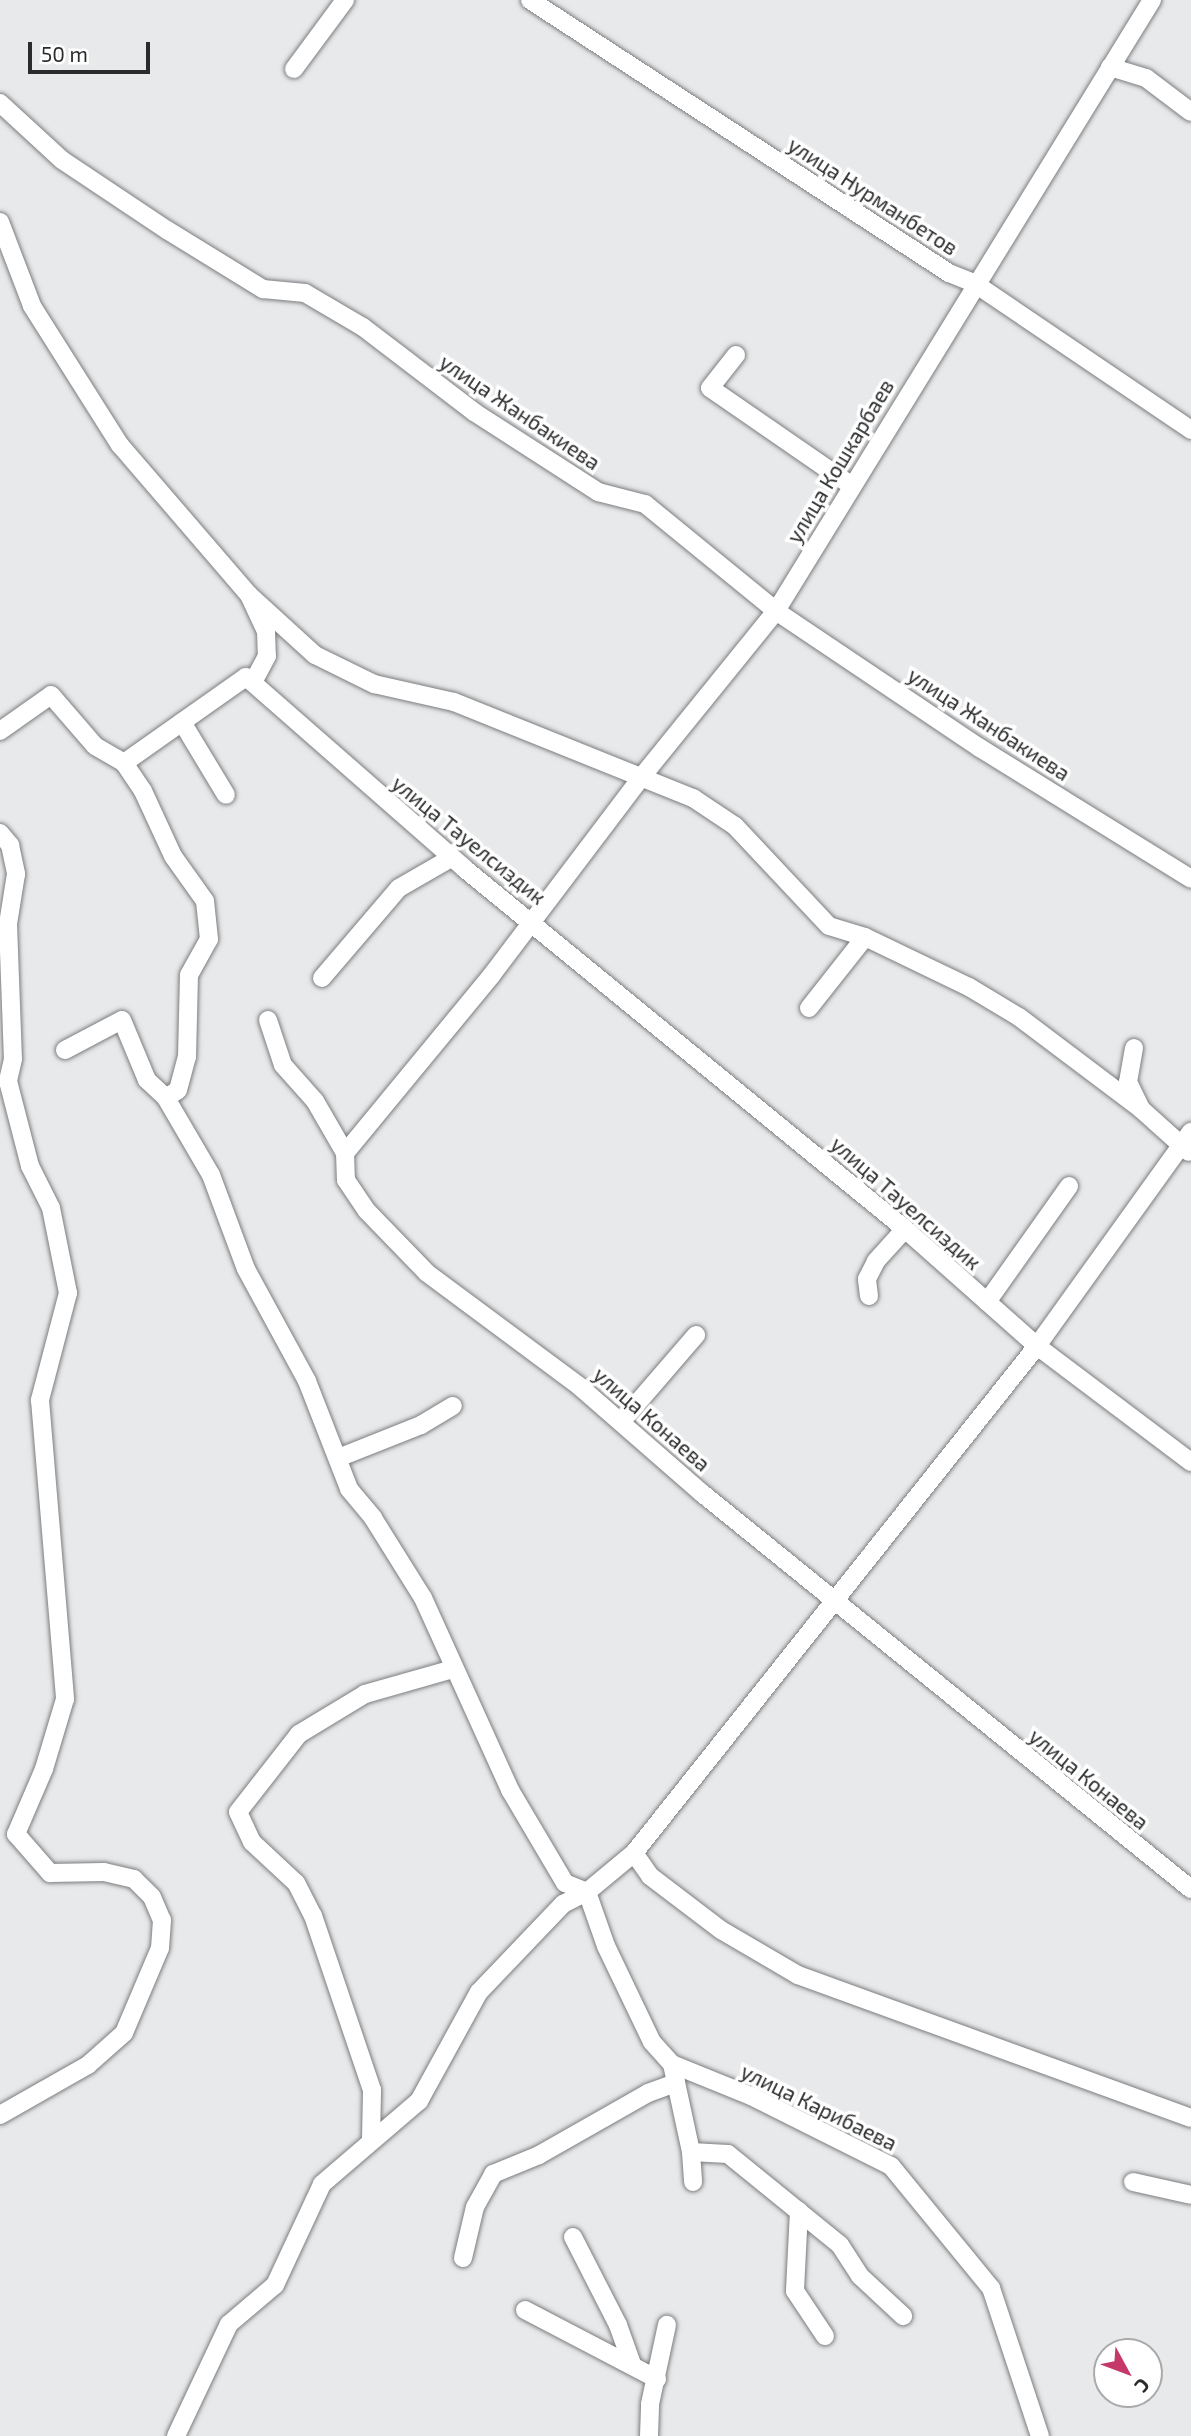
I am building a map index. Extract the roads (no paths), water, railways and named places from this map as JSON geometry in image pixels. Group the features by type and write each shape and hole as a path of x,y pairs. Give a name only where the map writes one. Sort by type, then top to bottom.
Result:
{"street":[{"path":"295,69 345,0"},
{"name":"улица Нурманбетов","path":"530,0 927,259 974,283 1191,430"},
{"name":"улица Кошкарбаев","path":"532,920 643,775 776,611 974,283 1152,0"},
{"path":"1110,67 1146,78 1191,112"},
{"name":"улица Жанбакиева","path":"0,103 62,160 167,230 263,289 304,293 363,327 474,412 598,492 645,505 776,611 980,748 1191,879"},
{"path":"0,222 32,306 120,445 248,595 307,648"},
{"path":"736,355 710,388 852,486"},
{"path":"124,763 246,677 254,680 267,656 267,631 248,595"},
{"path":"176,2436 229,2324 275,2285 322,2184 371,2138 419,2101 478,1992 563,1904 587,1892 634,1853 1037,1346 1188,1144 1019,1017 969,987 865,937 829,926 735,826 694,798 643,775 454,702 374,684 307,648 289,643 267,656"},
{"name":"улица Тауелсиздик","path":"254,680 451,858 532,920 905,1229 1037,1346 1191,1462"},
{"path":"0,732 51,695 95,746 124,763 143,791 173,856 205,901 209,939 189,975 187,1057 178,1090 166,1098"},
{"path":"182,722 226,794"},
{"path":"0,833 10,845 16,874 8,924 13,1059 8,1081 30,1166 51,1208 68,1293 40,1400 65,1699 44,1769 8,1832 50,1873 104,1872 134,1879 152,1897 161,1930 160,1948 124,2033 88,2065 0,2115"},
{"path":"322,978 400,888 451,858"},
{"path":"268,1020 284,1065 315,1101 345,1153 532,920"},
{"path":"809,1008 865,937"},
{"path":"65,1050 122,1020 147,1080 166,1098 211,1175 246,1269 307,1381 349,1489 373,1518 422,1598 510,1790 565,1883 587,1892 606,1946 652,2042 672,2064 691,2152 693,2182"},
{"path":"1134,1048 1128,1082 1141,1109"},
{"name":"улица Конаева","path":"345,1153 346,1180 367,1211 427,1273 621,1422 1191,1889"},
{"path":"987,1302 1069,1186"},
{"path":"869,1296 867,1279 876,1261 905,1229"},
{"path":"621,1422 696,1335"},
{"path":"338,1458 421,1425 453,1405"},
{"path":"371,2138 372,2090 313,1916 296,1883 252,1842 239,1812 299,1734 365,1694 453,1669"},
{"path":"634,1853 650,1876 721,1930 798,1975 1191,2118"},
{"name":"улица Карибаева","path":"672,2064 751,2096 891,2166 991,2288 1040,2436"},
{"path":"463,2258 475,2207 493,2174 539,2154 648,2093 676,2083"},
{"path":"691,2152 729,2154 840,2245 860,2276 903,2316"},
{"path":"1133,2182 1191,2195"},
{"path":"799,2211 795,2291 825,2336"},
{"path":"573,2237 618,2325 632,2364"},
{"path":"525,2311 657,2379"},
{"path":"649,2436 650,2404 667,2325"}]}
